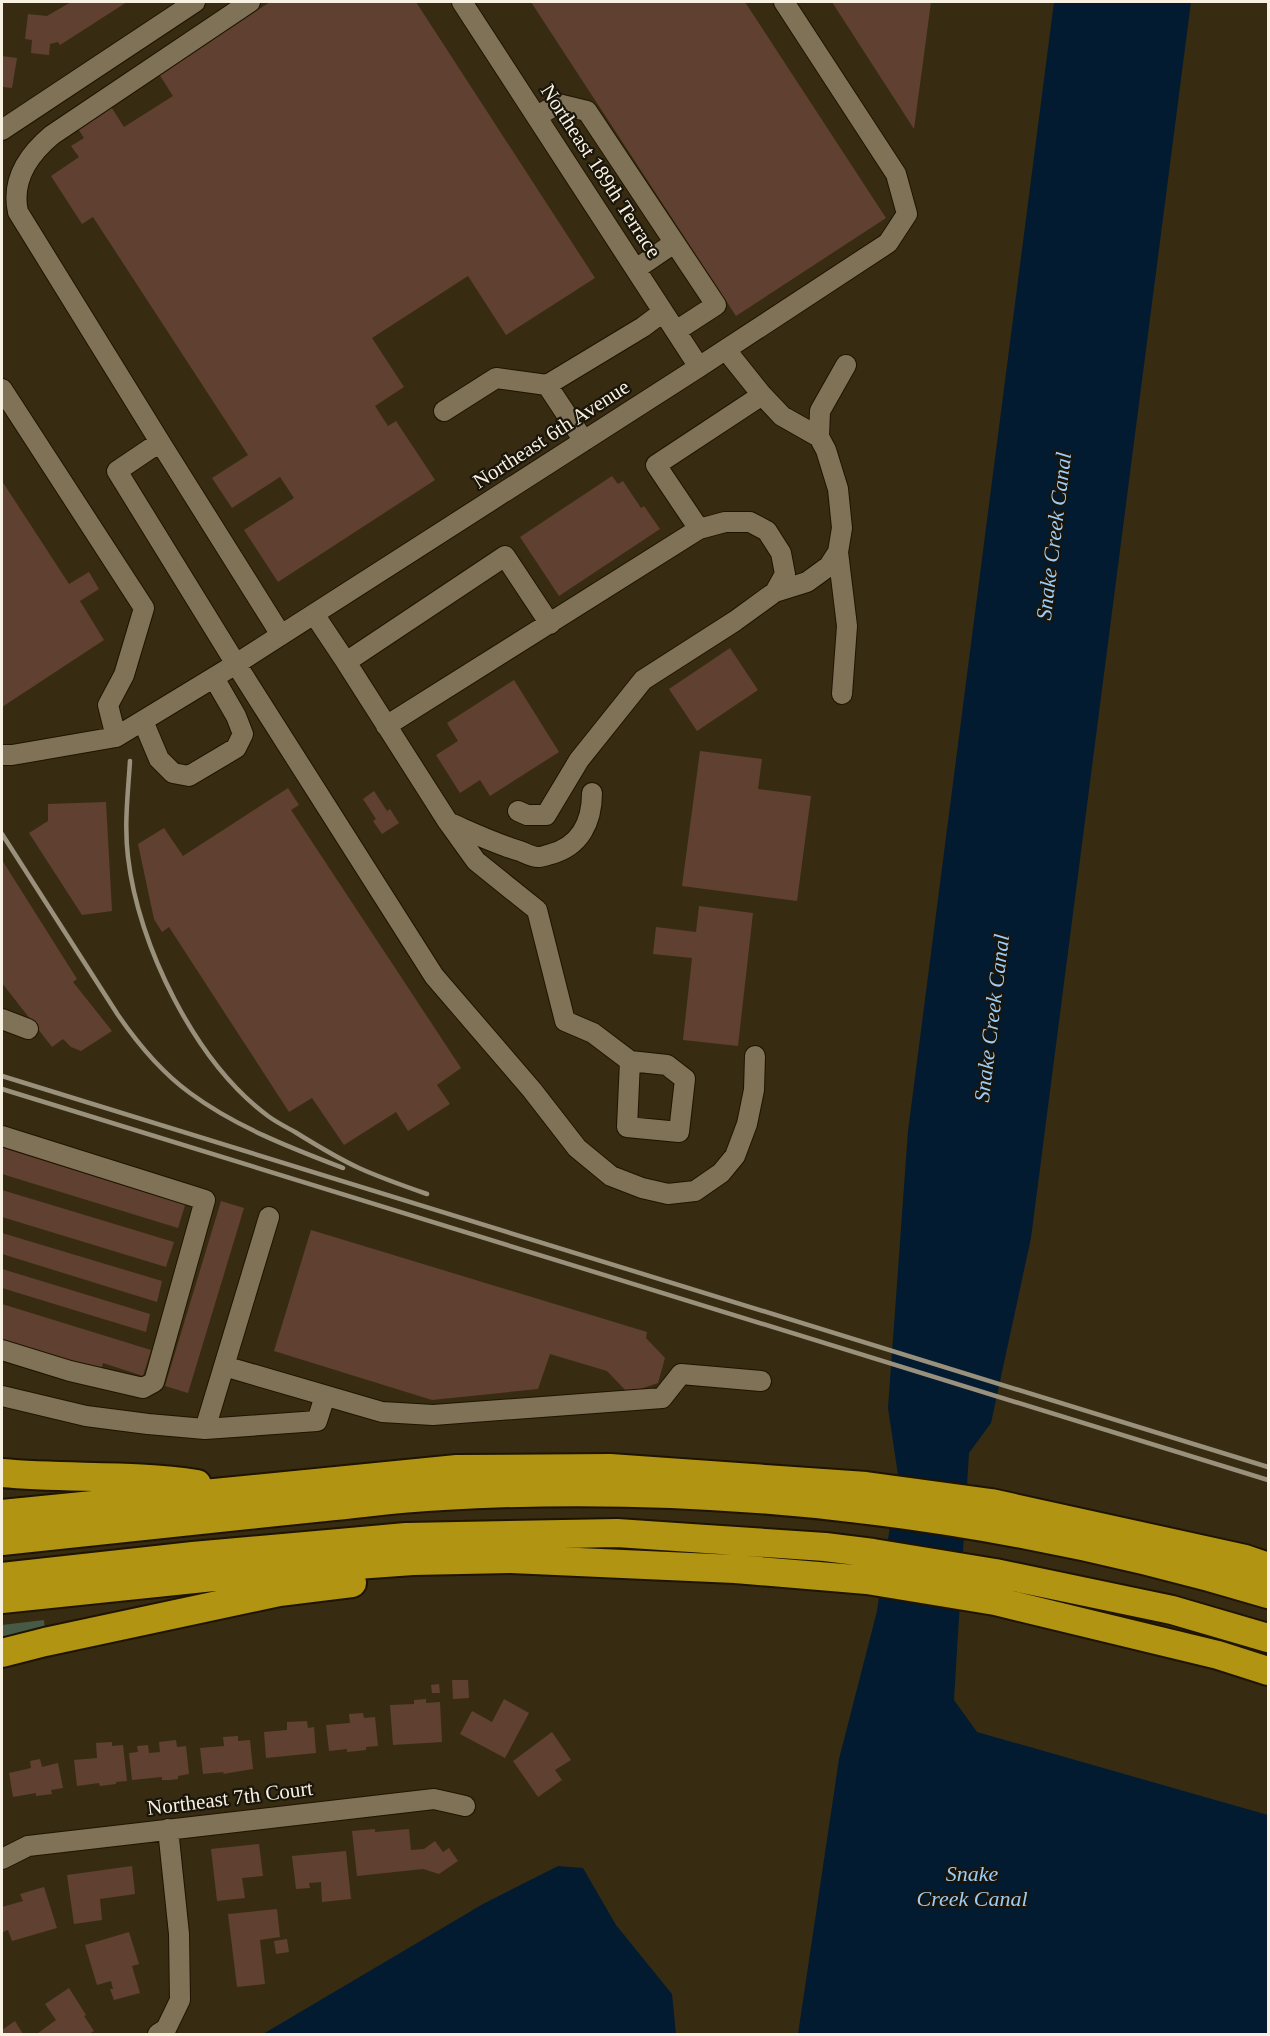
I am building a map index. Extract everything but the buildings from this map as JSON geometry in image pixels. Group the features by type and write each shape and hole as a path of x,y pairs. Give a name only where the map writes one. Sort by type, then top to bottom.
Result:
{"highway":[{"path":"2,1514 457,1469 610,1468 992,1515 1245,1559 1269,1567"},
{"path":"2,1473 60,1477 167,1479 244,1491"},
{"path":"2,1541 442,1496 585,1493 867,1498"},
{"path":"992,1515 1070,1542 1269,1594"},
{"path":"2,1577 193,1556 406,1537 616,1533 825,1547 873,1553 995,1573 1172,1610 1269,1638"},
{"path":"2,1653 279,1592 511,1559"},
{"path":"2,1599 271,1571 413,1561 511,1559 735,1569 867,1580 995,1601 1218,1655 1269,1671"}],"street":[{"path":"2,130 195,2"},
{"path":"250,2 36,148 16,186 15,199 18,212 281,635"},
{"name":"Northeast 189th Terrace","path":"462,2 699,367"},
{"name":"Northeast 6th Avenue","path":"212,679 726,350 888,243 907,214 896,174 784,2"},
{"path":"537,116 558,104 587,111 716,305 676,331"},
{"path":"636,269 674,243"},
{"path":"444,411 496,378 547,385 643,327 663,312"},
{"path":"726,350 782,416 819,437"},
{"path":"842,694 847,626 838,552 842,528 838,489 826,450 819,437 820,411 846,365"},
{"path":"547,385 584,441"},
{"path":"2,389 144,608 124,675 108,705 116,737"},
{"path":"699,529 656,465 762,395"},
{"path":"160,442 117,471 236,664 434,976 577,1148 611,1176 642,1188 668,1194 695,1191 709,1183 735,1156 747,1124 754,1090 755,1056"},
{"path":"386,726 699,529 725,522 750,522 767,531 781,553 784,574 775,592"},
{"path":"518,811 527,815 546,815 579,760 643,680 735,621 775,592 807,582 829,566 838,552"},
{"path":"346,662 505,556 550,624"},
{"path":"314,614 448,822 476,861 537,910 565,1021 593,1033 630,1061"},
{"path":"2,755 116,737 212,679 236,716 243,734 236,748 189,776 173,773 159,759 143,721"},
{"path":"448,822 496,844 538,857 558,852 573,843 582,833 589,820 592,793"},
{"path":"2,1019 28,1029"},
{"path":"2,1136 205,1200 154,1382 143,1388 70,1371 2,1350"},
{"path":"205,1429 269,1217"},
{"path":"224,1366 382,1412 434,1415 662,1398 681,1374 761,1381"},
{"path":"2,1396 86,1416 205,1429 318,1421 326,1396"},
{"name":"Northeast 7th Court","path":"2,1858 28,1846 434,1799 465,1806"},
{"path":"162,2032 180,2000 179,1934 168,1829"}],"green space":[{"path":"44,1620 45,1631 2,1643 2,1625"}],"water":[{"name":"Snake Creek Canal","path":"1054,2 1191,2 1031,1238 991,1423 969,1453 954,1700 977,1732 1268,1815 1268,2034 798,2034 839,1759 877,1611 898,1475 888,1408 908,1131"},
{"path":"558,1866 583,1868 616,1925 672,1994 676,2034 263,2034 483,1904"}],"railway":[{"path":"130,761 126,833 134,891 157,963 194,1034 241,1093 271,1118 351,1164 384,1179 427,1194"},
{"path":"2,834 118,1015 160,1067 179,1085 226,1116 284,1144 343,1168"},
{"path":"2,1076 1268,1467"},
{"path":"2,1089 1268,1480"}]}
